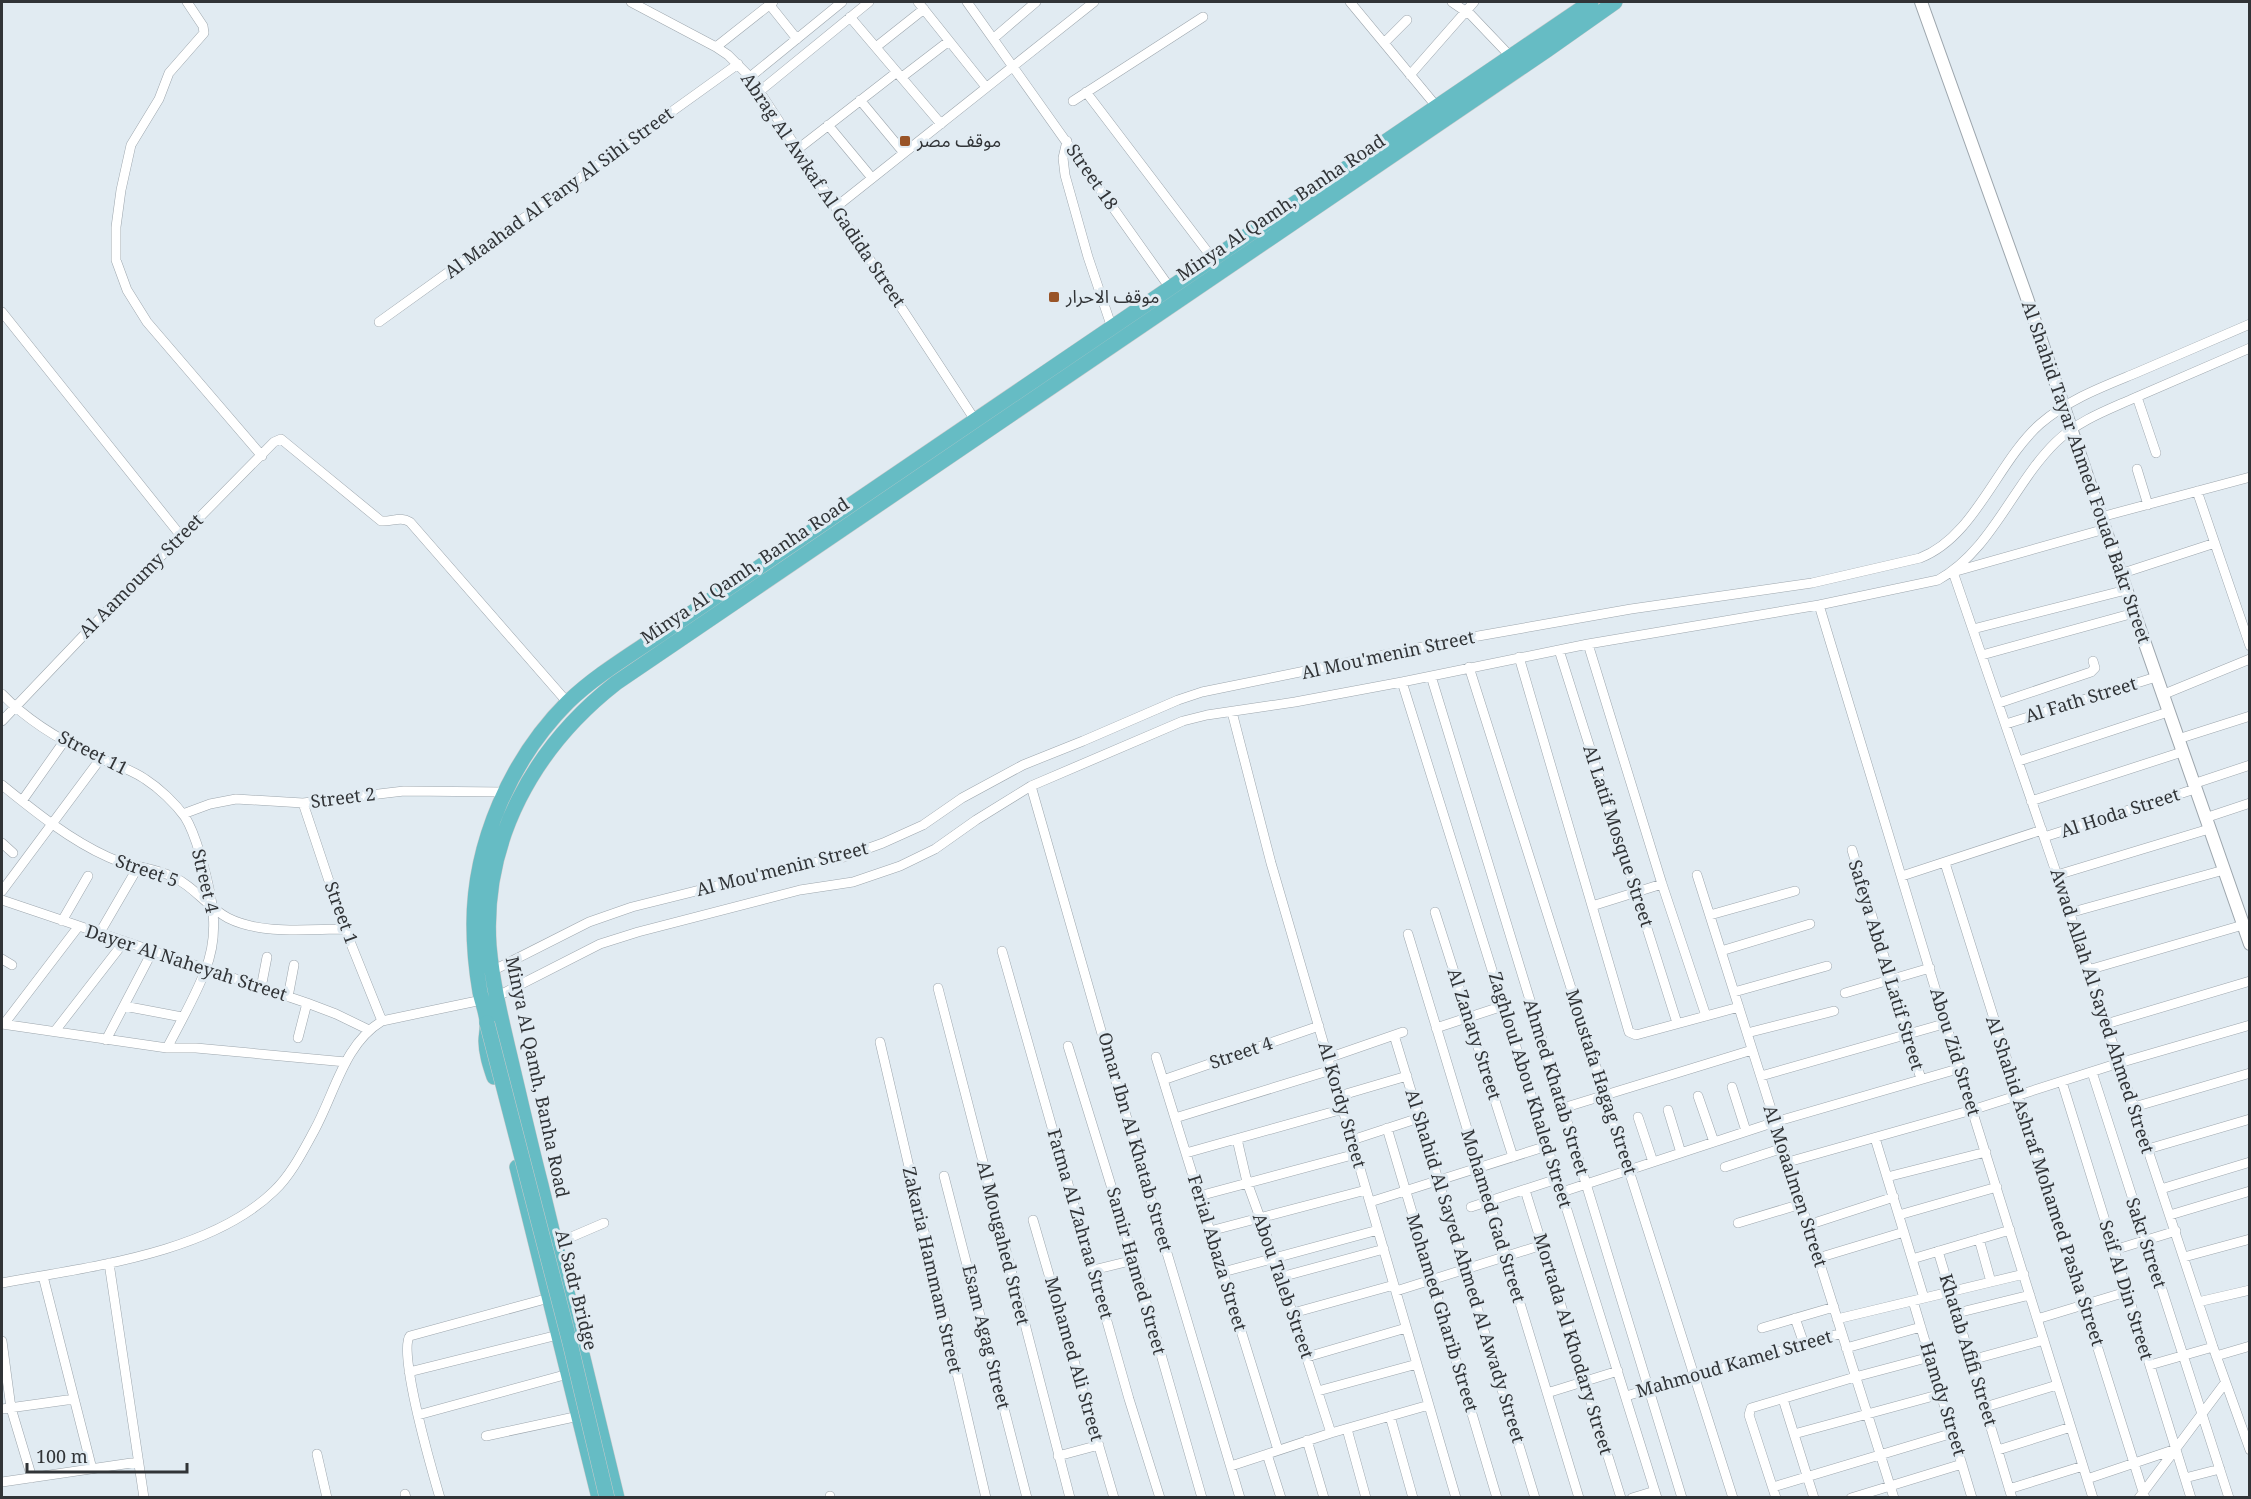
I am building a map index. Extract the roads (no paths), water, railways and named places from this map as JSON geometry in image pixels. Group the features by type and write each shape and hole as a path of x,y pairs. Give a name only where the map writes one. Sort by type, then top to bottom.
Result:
{"highway":[{"name":"Minya Al Qamh, Banha Road","path":"599,1497 487,1053 492,971 489,916 496,862 513,810 540,762 562,733 594,700 731,595 975,420 1590,2"},
{"name":"Minya Al Qamh, Banha Road","path":"617,1497 524,1116 475,948 476,895 486,842 505,792 527,754 568,703 600,677 731,595 1517,70 1615,2"},
{"name":"Al Sadr Bridge","path":"488,1023 607,1497"},
{"name":"Al Sadr Bridge","path":"524,1116 524,1140 612,1497"},
{"path":"558,1335 576,1331"}],"street":[{"path":"188,2 203,26 204,33 169,73 159,99 131,145 116,227 116,261 127,290 147,322 262,456"},
{"name":"Abrag Al Awkaf Al Gadida Street","path":"631,2 716,47 738,64 750,77 975,420"},
{"path":"750,77 842,2"},
{"path":"760,91 868,2"},
{"name":"Street 18","path":"967,2 1014,65 1170,288"},
{"path":"994,38 1036,2"},
{"path":"836,207 1094,2"},
{"path":"1350,2 1437,107"},
{"path":"1452,2 1466,11 1511,57"},
{"path":"1410,75 1474,2"},
{"name":"Al Shahid Tayar Ahmed Fouad Bakr Street","path":"1921,2 2027,298 2120,574 2250,944"},
{"path":"716,47 771,3 796,39"},
{"path":"876,47 921,5 986,87"},
{"path":"850,16 940,124"},
{"path":"1073,100 1203,17"},
{"path":"1384,43 1407,20"},
{"path":"798,148 860,100 949,41"},
{"name":"Al Maahad Al Fany Al Sihi Street","path":"380,322 738,64"},
{"path":"1086,92 1213,259"},
{"path":"860,100 904,153"},
{"path":"828,125 872,178"},
{"path":"1067,141 1063,158 1065,175 1088,257 1112,328"},
{"path":"2,312 181,536"},
{"name":"Al Mou'menin Street","path":"492,971 589,922 632,908 765,874 844,857 883,843 922,825 962,798 1023,765 1178,699 1202,692 1467,638 1619,611 1812,583 1920,558 1935,552 1950,540 2022,442 2071,401 2250,324"},
{"name":"Al Mou'menin Street","path":"382,1021 489,998 600,944 638,932 800,890 853,882 900,866 935,849 1031,786 1183,721 1402,682 1588,644 1819,605 1938,580 1953,572 1973,554 2040,458 2071,428 2138,397 2248,352"},
{"path":"2138,397 2156,453"},
{"name":"Al Aamoumy Street","path":"2,721 14,706 278,439 285,440 381,521 389,522 397,519 410,522 568,703"},
{"path":"2137,469 2148,505"},
{"path":"1953,572 2103,523 2148,505 2250,477"},
{"path":"2197,491 2250,646"},
{"path":"2120,574 2214,543"},
{"name":"Awad Allah Al Sayed Ahmed Street","path":"1953,572 2057,874 2214,1351 2250,1450"},
{"path":"1972,629 2126,590"},
{"name":"Abou Zid Street","path":"1819,605 1972,1110 2093,1497"},
{"path":"1982,655 2134,613"},
{"path":"1588,644 1662,884 1706,1016"},
{"name":"Al Latif Mosque Street","path":"1559,650 1677,1023"},
{"path":"1519,657 1631,1034 1636,1035 1739,1007"},
{"path":"2162,695 2250,659"},
{"path":"1999,703 2091,672 2095,668 2093,661"},
{"name":"Moustafa Hagag Street","path":"1469,667 1733,1497"},
{"name":"Ahmed Khatab Street","path":"1431,676 1682,1497"},
{"name":"Al Fath Street","path":"2006,723 2156,677"},
{"name":"Zaghloul Abou Khaled Street","path":"1402,682 1656,1494"},
{"name":"Street 11","path":"2,694 14,706 65,740 146,780 183,814"},
{"path":"2019,762 2168,711"},
{"name":"Al Kordy Street","path":"1232,712 1271,863 1456,1497"},
{"path":"2031,801 2250,716"},
{"path":"22,801 65,740"},
{"path":"2,891 101,758"},
{"name":"Al Hoda Street","path":"1902,876 2194,786 2250,765"},
{"name":"Street 5","path":"2,785 52,823 102,854 175,877 228,918 248,925 275,928 345,929"},
{"name":"Omar Ibn Al Khatab Street","path":"1031,786 1111,1066 1240,1497"},
{"name":"Street 2","path":"183,814 210,804 236,799 303,803 404,791 505,792"},
{"name":"Street 1","path":"303,803 345,929 382,1021"},
{"path":"2057,874 2207,823 2250,803"},
{"name":"Street 4","path":"167,1048 206,970 214,934 214,909 196,842 183,814"},
{"path":"2,843 13,852"},
{"name":"Safeya Abd Al Latif Street","path":"1852,850 1921,1079"},
{"name":"Al Shahid Ashraf Mohamed Pasha Street","path":"1945,863 2134,1463 2142,1495"},
{"path":"99,934 138,867"},
{"path":"2069,913 2224,870"},
{"name":"Al Moaalmen Street","path":"1697,875 1894,1497"},
{"path":"62,921 88,876"},
{"path":"1592,906 1662,884"},
{"path":"1710,915 1795,891"},
{"name":"Dayer Al Naheyah Street","path":"2,900 307,1003 369,1030"},
{"name":"Al Zanaty Street","path":"1435,912 1513,1157"},
{"path":"1721,951 1810,924"},
{"path":"2088,970 2243,925"},
{"path":"78,927 3,1024 167,1048 196,1048 346,1062"},
{"name":"Mohamed Gad Street","path":"1408,934 1579,1497"},
{"path":"55,1032 124,942"},
{"name":"Fatma Al Zahraa Street","path":"1002,951 1092,1270 1160,1497"},
{"path":"106,1040 152,952"},
{"path":"261,988 267,957"},
{"path":"2,959 12,965"},
{"path":"288,997 294,964"},
{"path":"1734,992 1827,966"},
{"path":"1845,993 1930,968"},
{"path":"2106,1024 2250,981"},
{"name":"Al Mougahed Street","path":"938,988 1070,1497"},
{"path":"298,1038 307,1003"},
{"path":"124,1006 182,1017"},
{"path":"1436,1028 1503,1006"},
{"path":"1747,1033 1834,1011"},
{"path":"2,1283 110,1263 185,1243 229,1224 274,1191 294,1165 314,1131 355,1045 369,1030 382,1021"},
{"path":"1761,1076 1947,1023"},
{"path":"1788,1162 1972,1110 2119,1063 2250,1025"},
{"name":"Street 4","path":"1163,1080 1319,1026"},
{"name":"Al Shahid Al Sayed Ahmed Al Awady Street","path":"1328,1058 1399,1034 1407,1076 1419,1118 1535,1497"},
{"name":"Zakaria Hammam Street","path":"880,1042 986,1497"},
{"name":"Samir Hamed Street","path":"1068,1046 1134,1260 1202,1497"},
{"path":"1563,1108 1752,1050"},
{"name":"Ferial Abaza Street","path":"1156,1057 1278,1450"},
{"path":"1562,1192 1746,1131 1960,1068"},
{"path":"1175,1118 1332,1070"},
{"name":"Sakr Street","path":"2092,1072 2229,1497"},
{"path":"2134,1107 2250,1073"},
{"path":"1340,1096 1407,1076"},
{"name":"Seif Al Din Street","path":"2062,1082 2191,1497"},
{"path":"1732,1087 1746,1131"},
{"path":"1698,1096 1714,1142"},
{"path":"1186,1153 1343,1109"},
{"path":"1668,1110 1681,1153"},
{"path":"1638,1117 1653,1162"},
{"path":"1352,1140 1419,1118"},
{"path":"2148,1149 2250,1119"},
{"name":"Mohamed Gharib Street","path":"1388,1128 1497,1497"},
{"path":"1875,1138 1924,1298"},
{"name":"Abou Taleb Street","path":"1237,1139 1247,1182 1275,1259 1331,1433"},
{"path":"1370,1202 1547,1146"},
{"path":"1725,1167 1783,1148"},
{"path":"1887,1177 1986,1152"},
{"path":"1199,1196 1356,1154"},
{"path":"2162,1189 2250,1162"},
{"name":"Esam Agag Street","path":"944,1176 1027,1497"},
{"path":"1471,1207 1557,1179"},
{"path":"1899,1215 1997,1187"},
{"path":"1210,1231 1366,1190"},
{"name":"Mortada Al Khodary Street","path":"1525,1190 1621,1497"},
{"path":"2170,1215 2250,1191"},
{"path":"1808,1225 1894,1197"},
{"path":"1738,1223 1801,1204"},
{"name":"Mohamed Ali Street","path":"1033,1220 1114,1497"},
{"path":"555,1244 604,1223"},
{"path":"1223,1272 1378,1230"},
{"path":"1912,1259 2010,1230"},
{"path":"2114,1250 2176,1231"},
{"path":"1818,1258 1904,1232"},
{"path":"1979,1239 1991,1282"},
{"path":"2184,1257 2250,1239"},
{"path":"1293,1313 1432,1280 1542,1245"},
{"path":"1281,1277 1384,1249"},
{"name":"Khatab Afifi Street","path":"1938,1251 2011,1493"},
{"path":"1092,1270 1134,1260"},
{"path":"110,1263 144,1497"},
{"path":"1837,1319 2024,1274"},
{"path":"43,1276 92,1469"},
{"path":"2198,1302 2250,1290"},
{"path":"2037,1319 2127,1292"},
{"path":"1957,1313 2030,1295"},
{"path":"440,1497 418,1415 405,1345 410,1336 549,1298"},
{"name":"Hamdy Street","path":"1913,1301 1972,1497"},
{"path":"1762,1328 1834,1307"},
{"path":"1795,1318 1804,1344"},
{"path":"1307,1357 1406,1328"},
{"path":"1846,1348 1921,1328"},
{"name":"Mahmoud Kamel Street","path":"1626,1396 1842,1333"},
{"path":"409,1372 558,1335"},
{"path":"1971,1360 2044,1340"},
{"path":"2,1341 6,1409 32,1478"},
{"path":"2150,1365 2183,1355 2250,1346"},
{"path":"1776,1497 1749,1412 1754,1407 1930,1357"},
{"path":"1318,1391 1417,1364"},
{"path":"1547,1394 1618,1371"},
{"path":"418,1415 568,1374"},
{"path":"2142,1495 2225,1383"},
{"path":"1985,1407 2058,1385"},
{"path":"1794,1434 1941,1394"},
{"path":"6,1409 74,1399"},
{"path":"1783,1399 1814,1497"},
{"path":"1231,1466 1307,1440 1429,1405"},
{"path":"486,1436 579,1416"},
{"path":"1390,1416 1413,1497"},
{"path":"1998,1450 2071,1427"},
{"path":"1347,1429 1366,1497"},
{"path":"1773,1487 1953,1433"},
{"path":"1307,1440 1324,1497"},
{"path":"1058,1456 1100,1445"},
{"path":"2087,1479 2176,1449"},
{"path":"317,1454 327,1497"},
{"path":"1267,1454 1281,1497"},
{"path":"2,1482 138,1462"},
{"path":"1854,1497 1962,1464"},
{"path":"2011,1493 2083,1466"},
{"path":"2185,1478 2220,1468"},
{"path":"1632,1497 1656,1494"}],"place":[{"name":"موقف مصر","path":"905,141"},
{"name":"موقف الاحرار","path":"1054,297"}]}
